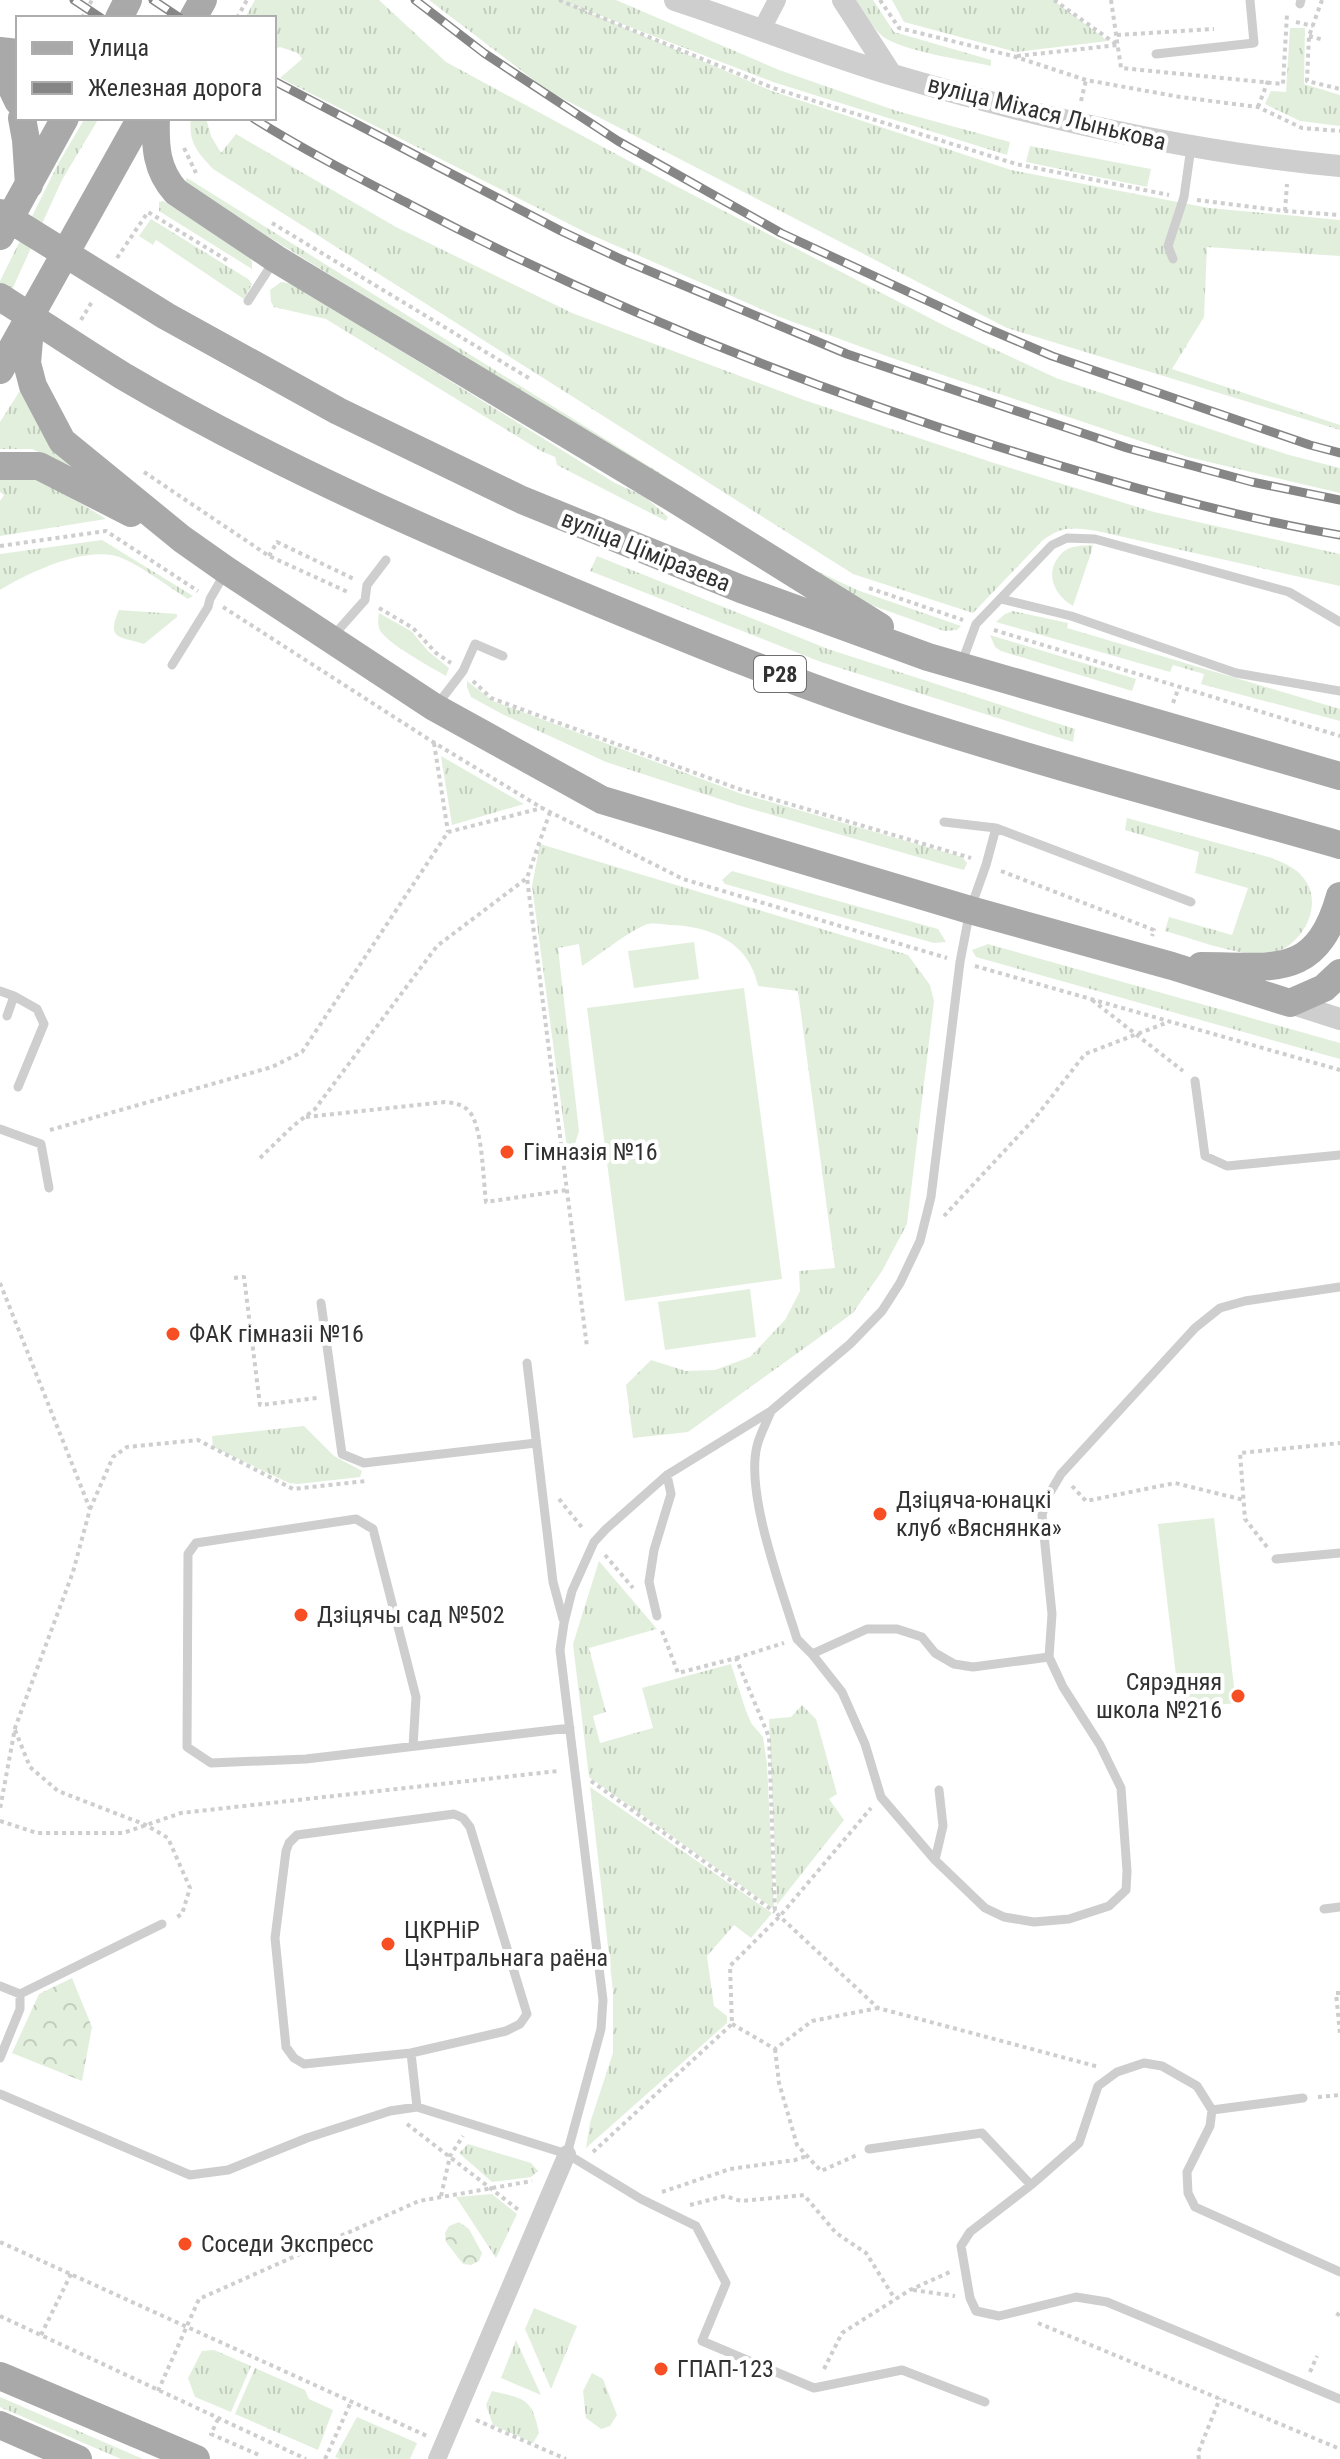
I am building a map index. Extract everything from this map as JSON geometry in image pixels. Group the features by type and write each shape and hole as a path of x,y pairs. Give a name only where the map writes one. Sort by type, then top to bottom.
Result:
{"main road":[{"path":"0,71 16,97"},
{"path":"22,120 29,186"},
{"path":"0,236 64,120"},
{"path":"0,370 140,120"},
{"path":"156,120 157,157 169,184 269,270 659,490 928,657"},
{"name":"вуліца Ціміразева","path":"0,213 166,316 312,397 522,500 741,589 928,657 1340,776"},
{"name":"Р28","path":"0,297 124,376 370,505 706,647 895,716 1340,845"},
{"path":"31,317 27,363 33,386 62,441 182,539 226,570 434,707 602,800 1290,1003 1324,988 1340,973"},
{"path":"0,466 39,466 182,539"},
{"path":"1172,966 1268,966 1298,961 1315,950 1333,921 1340,896"},
{"path":"0,2376 196,2459"},
{"path":"0,2425 78,2459"}],"street":[{"name":"вуліца Міхася Лынькова","path":"675,0 891,74 1025,111 1191,147 1340,166"},
{"name":"вуліца Міхася Лынькова","path":"705,0 762,29"},
{"path":"762,29 777,0"},
{"path":"843,0 891,74"},
{"path":"1290,1003 1340,1019"},
{"path":"440,2451 559,2176 574,2158"}],"lane":[{"path":"1156,54 1254,43 1250,0"},
{"path":"1173,259 1168,246 1184,197 1191,147"},
{"path":"248,301 269,270"},
{"path":"961,665 976,624 1052,545 1067,538 1084,538 1289,592 1340,622"},
{"path":"331,638 365,600 367,585 386,560"},
{"path":"172,665 208,607 226,570"},
{"path":"1001,599 1071,616 1236,673 1340,691"},
{"path":"434,707 463,671 475,644 503,656"},
{"path":"944,822 996,828 1191,902"},
{"path":"574,2158 601,2029 603,2000 560,1650 572,1591 594,1542 623,1513 667,1475 771,1411 850,1344 882,1311 900,1283 920,1241 931,1197 960,962 970,910 996,828"},
{"path":"0,991 37,1009 44,1024 18,1087"},
{"path":"7,1016 14,996"},
{"path":"1195,1081 1205,1156 1227,1166 1340,1155"},
{"path":"0,1129 41,1144 49,1188"},
{"path":"771,1411 757,1447 755,1477 758,1507 797,1639 842,1692 865,1744 881,1797 935,1860 985,1908 1004,1917 1034,1922 1069,1919 1109,1906 1126,1890 1127,1871 1121,1788 1049,1657 1052,1614 1042,1515 1048,1496 1061,1474 1195,1328 1220,1308 1245,1301 1340,1287"},
{"path":"321,1303 342,1454 364,1463 536,1443"},
{"path":"527,1363 553,1582 564,1623"},
{"path":"657,1616 649,1582 654,1550 671,1494 667,1475"},
{"path":"413,1746 416,1697 373,1529 356,1519 196,1543 188,1554 187,1747 211,1763 306,1759 570,1728"},
{"path":"1276,1559 1340,1553"},
{"path":"812,1654 867,1629 897,1629 922,1637 935,1653 954,1664 973,1667 1049,1657"},
{"path":"935,1860 943,1826 939,1790"},
{"path":"454,1814 463,1818 470,1827 527,2014 520,2024 506,2031 411,2053 304,2064 294,2058 286,2047 275,1938 286,1851 297,1835 454,1814"},
{"path":"1324,1909 1340,1907"},
{"path":"0,1986 20,1994 162,1924"},
{"path":"0,2058 20,2009 20,1994"},
{"path":"411,2053 417,2107"},
{"path":"1340,2272 1195,2207 1188,2193 1187,2172 1210,2126 1212,2110 1197,2086 1162,2066 1144,2063 1117,2072 1098,2086 1079,2143 970,2232 961,2246 970,2298 976,2311 999,2316 1076,2297 1107,2302 1340,2399"},
{"path":"0,2094 190,2175 228,2170 307,2138 390,2111 417,2107 471,2123 574,2158 641,2199 696,2226 726,2283 702,2341 814,2388 902,2370 985,2402"},
{"path":"1212,2110 1303,2098"},
{"path":"869,2149 982,2133 1031,2185"}],"path":[{"path":"559,0 789,92 1016,164 1184,197 1340,215"},
{"path":"880,0 899,28 1013,56 1086,80 1258,107 1302,128 1340,131"},
{"path":"1054,0 1118,45"},
{"path":"1111,0 1121,68 1283,84 1288,19 1286,5"},
{"path":"1322,0 1309,36 1307,81 1340,89"},
{"path":"1288,19 1313,26"},
{"path":"1170,22 1172,31"},
{"path":"1117,35 1224,28"},
{"path":"1309,36 1324,40"},
{"path":"1013,56 1118,45"},
{"path":"1258,107 1268,81"},
{"path":"180,136 199,179"},
{"path":"1285,211 1290,162"},
{"path":"148,212 269,270"},
{"path":"267,220 537,384"},
{"path":"0,546 106,531 240,618"},
{"path":"269,556 277,542 367,585"},
{"path":"866,587 1340,736"},
{"path":"433,742 448,832"},
{"path":"24,1138 272,1067 302,1052 448,832 542,808"},
{"path":"550,812 527,878 587,1347"},
{"path":"260,1158 315,1109 437,946 527,878"},
{"path":"1090,998 1195,1081"},
{"path":"920,1241 1035,1118 1085,1054 1171,1021"},
{"path":"305,1118 455,1103 470,1112 476,1126 486,1202 567,1190"},
{"path":"234,1278 244,1277 260,1405 334,1396"},
{"path":"0,1283 90,1509"},
{"path":"0,1809 15,1728 73,1572 90,1509 113,1457 127,1447 198,1440 293,1489 370,1480"},
{"path":"1276,1559 1245,1519 1240,1453 1340,1443"},
{"path":"1061,1474 1086,1501 1175,1483 1244,1500"},
{"path":"657,1616 678,1673 797,1639"},
{"path":"736,1658 769,1737 775,1912"},
{"path":"15,1728 30,1767 42,1780 58,1791 146,1825 168,1838 190,1888 182,1914 162,1924"},
{"path":"0,1821 37,1833 123,1833 181,1813 575,1769 775,1912 878,2008"},
{"path":"732,2024 730,1966 780,1916 881,1797"},
{"path":"1340,1993 1336,1993 1340,2034"},
{"path":"775,2049 812,2021 878,2008 1117,2072"},
{"path":"574,2158 732,2024"},
{"path":"732,2024 775,2049"},
{"path":"775,2049 779,2083 797,2145 821,2171 869,2149"},
{"path":"1303,2098 1340,2095"},
{"path":"390,2111 538,2225"},
{"path":"441,2196 450,2156 471,2123"},
{"path":"641,2199 730,2169 807,2156"},
{"path":"158,2391 199,2299 419,2201 559,2176"},
{"path":"665,2211 725,2196 741,2201 804,2195 836,2233 866,2253 895,2299"},
{"path":"0,2242 351,2402 440,2451"},
{"path":"814,2388 842,2333 910,2290 965,2265"},
{"path":"41,2335 71,2274"},
{"path":"910,2290 970,2298"},
{"path":"0,2316 306,2459"},
{"path":"1038,2323 1340,2449"},
{"path":"1199,2459 1198,2453 1220,2397"},
{"path":"325,2459 351,2402"},
{"path":"457,2412 566,2459"},
{"path":"218,2419 211,2434 259,2455"}],"green space":[{"path":"255,0 379,0 446,62 947,327 1056,378 1289,455 1340,468 1340,493 1188,457 889,357 777,316 587,233 280,78 302,59 298,53 276,48 276,16 246,16"},
{"path":"429,0 616,0 779,70 897,111 1010,142 1007,155 776,83 565,2 772,91 1011,170 1209,208 1340,220 1340,256 1207,247 1204,317 1172,369 1340,425 1340,430 1007,328 548,91"},
{"path":"856,0 873,0 894,32 991,60 991,66 918,51 891,41 874,28"},
{"path":"892,0 1053,0 1108,41 1016,52 904,22"},
{"path":"1290,28 1305,28 1304,84 1340,95 1340,126 1300,121 1265,104 1271,91 1286,92"},
{"path":"84,120 98,120 62,180 0,316 0,281 58,164"},
{"path":"191,120 207,120 221,153 236,134 396,227 572,313 804,400 1154,512 1340,554 1340,586 1097,531 1075,529 1056,532 1042,541 973,613 853,574 213,169 195,146"},
{"path":"1030,146 1151,169 1147,187 1026,162"},
{"path":"187,178 817,571 857,590 961,626 957,630 944,631 857,600 183,184"},
{"path":"163,201 247,253 252,269 159,211 159,202"},
{"path":"151,219 248,279 252,284 244,299 156,240 153,245 139,236"},
{"path":"281,282 293,284 615,483 644,496 668,517 666,521 557,465 555,457 326,319 274,307 270,290"},
{"path":"23,386 77,470 32,449 0,449 0,422"},
{"path":"0,474 34,474 106,519 0,536 0,501 4,495 0,492"},
{"path":"102,540 193,596 188,599 140,567 110,555 78,557 60,562 0,590 0,554"},
{"path":"1093,545 1073,606 1056,589 1053,568 1065,550"},
{"path":"597,556 828,649 1075,729 1073,742 821,662 590,571"},
{"path":"119,610 177,614 177,617 144,644 117,635 114,627"},
{"path":"1013,611 1068,623 1067,628 1340,709 1340,721 1201,684 1204,674 1173,665 1170,672 996,622"},
{"path":"379,613 411,631 428,651 449,668 446,676 386,638 379,627"},
{"path":"990,635 1136,679 1132,691 1001,651 995,647"},
{"path":"467,681 493,701 739,793 962,857 967,863 964,870 949,866 741,806 606,762 471,697"},
{"path":"441,756 524,804 452,825"},
{"path":"1127,818 1272,858 1292,868 1304,878 1311,894 1310,917 1305,928 1289,945 1268,954 1231,950 1165,931 1169,917 1232,935 1248,888 1195,873 1199,852 1125,830"},
{"path":"540,844 908,955 930,985 934,1001 907,1224 882,1271 853,1313 688,1432 633,1438 626,1385 651,1360 686,1371 715,1370 750,1357 785,1320 800,1291 799,1271 835,1268 798,991 758,986 746,958 737,948 713,933 685,926 645,925 582,966 579,944 558,948 579,1131 569,1163 532,886"},
{"path":"732,871 938,929 946,942 934,943 725,884 722,880"},
{"path":"694,942 699,979 634,988 628,951"},
{"path":"988,944 1340,1043 1340,1059 976,957 972,950"},
{"path":"744,988 782,1279 625,1301 587,1008"},
{"path":"750,1289 756,1337 665,1350 658,1302"},
{"path":"304,1426 334,1456 362,1471 360,1477 289,1483 213,1447 212,1436"},
{"path":"1214,1518 1236,1703 1180,1709 1158,1524"},
{"path":"599,1561 657,1629 589,1648 606,1712 593,1716 600,1743 653,1728 642,1688 731,1664 751,1723 763,1737 774,1909 589,1777 573,1644"},
{"path":"802,1705 816,1719 837,1794 829,1799 844,1820 777,1905 769,1719 791,1717"},
{"path":"590,1787 772,1913 751,1938 734,1925 707,1956 714,2006 727,2016 727,2023 586,2148 590,2123 613,2053 613,1991"},
{"path":"72,1978 92,2027 82,2081 12,2053 39,1994"},
{"path":"468,2144 531,2163 538,2171 531,2177 492,2182 459,2153"},
{"path":"492,2194 517,2214 496,2258 456,2197"},
{"path":"459,2222 469,2229 482,2253 479,2261 471,2265 463,2264 446,2242 445,2233 449,2226"},
{"path":"534,2308 577,2326 551,2389 525,2329"},
{"path":"516,2340 541,2395 501,2378"},
{"path":"214,2350 251,2366 231,2412 195,2397 188,2378 202,2351"},
{"path":"255,2368 305,2390 309,2399 333,2410 318,2450 235,2414"},
{"path":"592,2373 603,2379 617,2415 610,2426 601,2429 586,2418 583,2391"},
{"path":"492,2391 520,2399 530,2406 539,2433 533,2443 493,2425 486,2405"},
{"path":"0,2397 143,2459 121,2459 0,2407"},
{"path":"357,2417 417,2443 410,2459 335,2457"}],"railway":[{"path":"74,0 98,16"},
{"path":"153,0 177,16"},
{"path":"415,0 484,53 618,141 781,233 1052,356 1340,453"},
{"path":"276,82 561,231 847,354 1127,448 1252,482 1340,500"},
{"path":"256,120 331,163 482,241 625,307 772,367 921,421 1081,472 1210,507 1340,535"}],"place":[{"name":"Гімназія №16","path":"507,1152"},
{"name":"ФАК гімназіі №16","path":"173,1334"},
{"name":"Дзіцяча-юнацкі клуб «Вяснянка»","path":"880,1514"},
{"name":"Дзіцячы сад №502","path":"301,1615"},
{"name":"Сярэдняя школа №216","path":"1238,1696"},
{"name":"ЦКРНіР Цэнтральнага раёна","path":"388,1944"},
{"name":"Соседи Экспресс","path":"185,2244"},
{"name":"ГПАП-123","path":"661,2369"}]}
